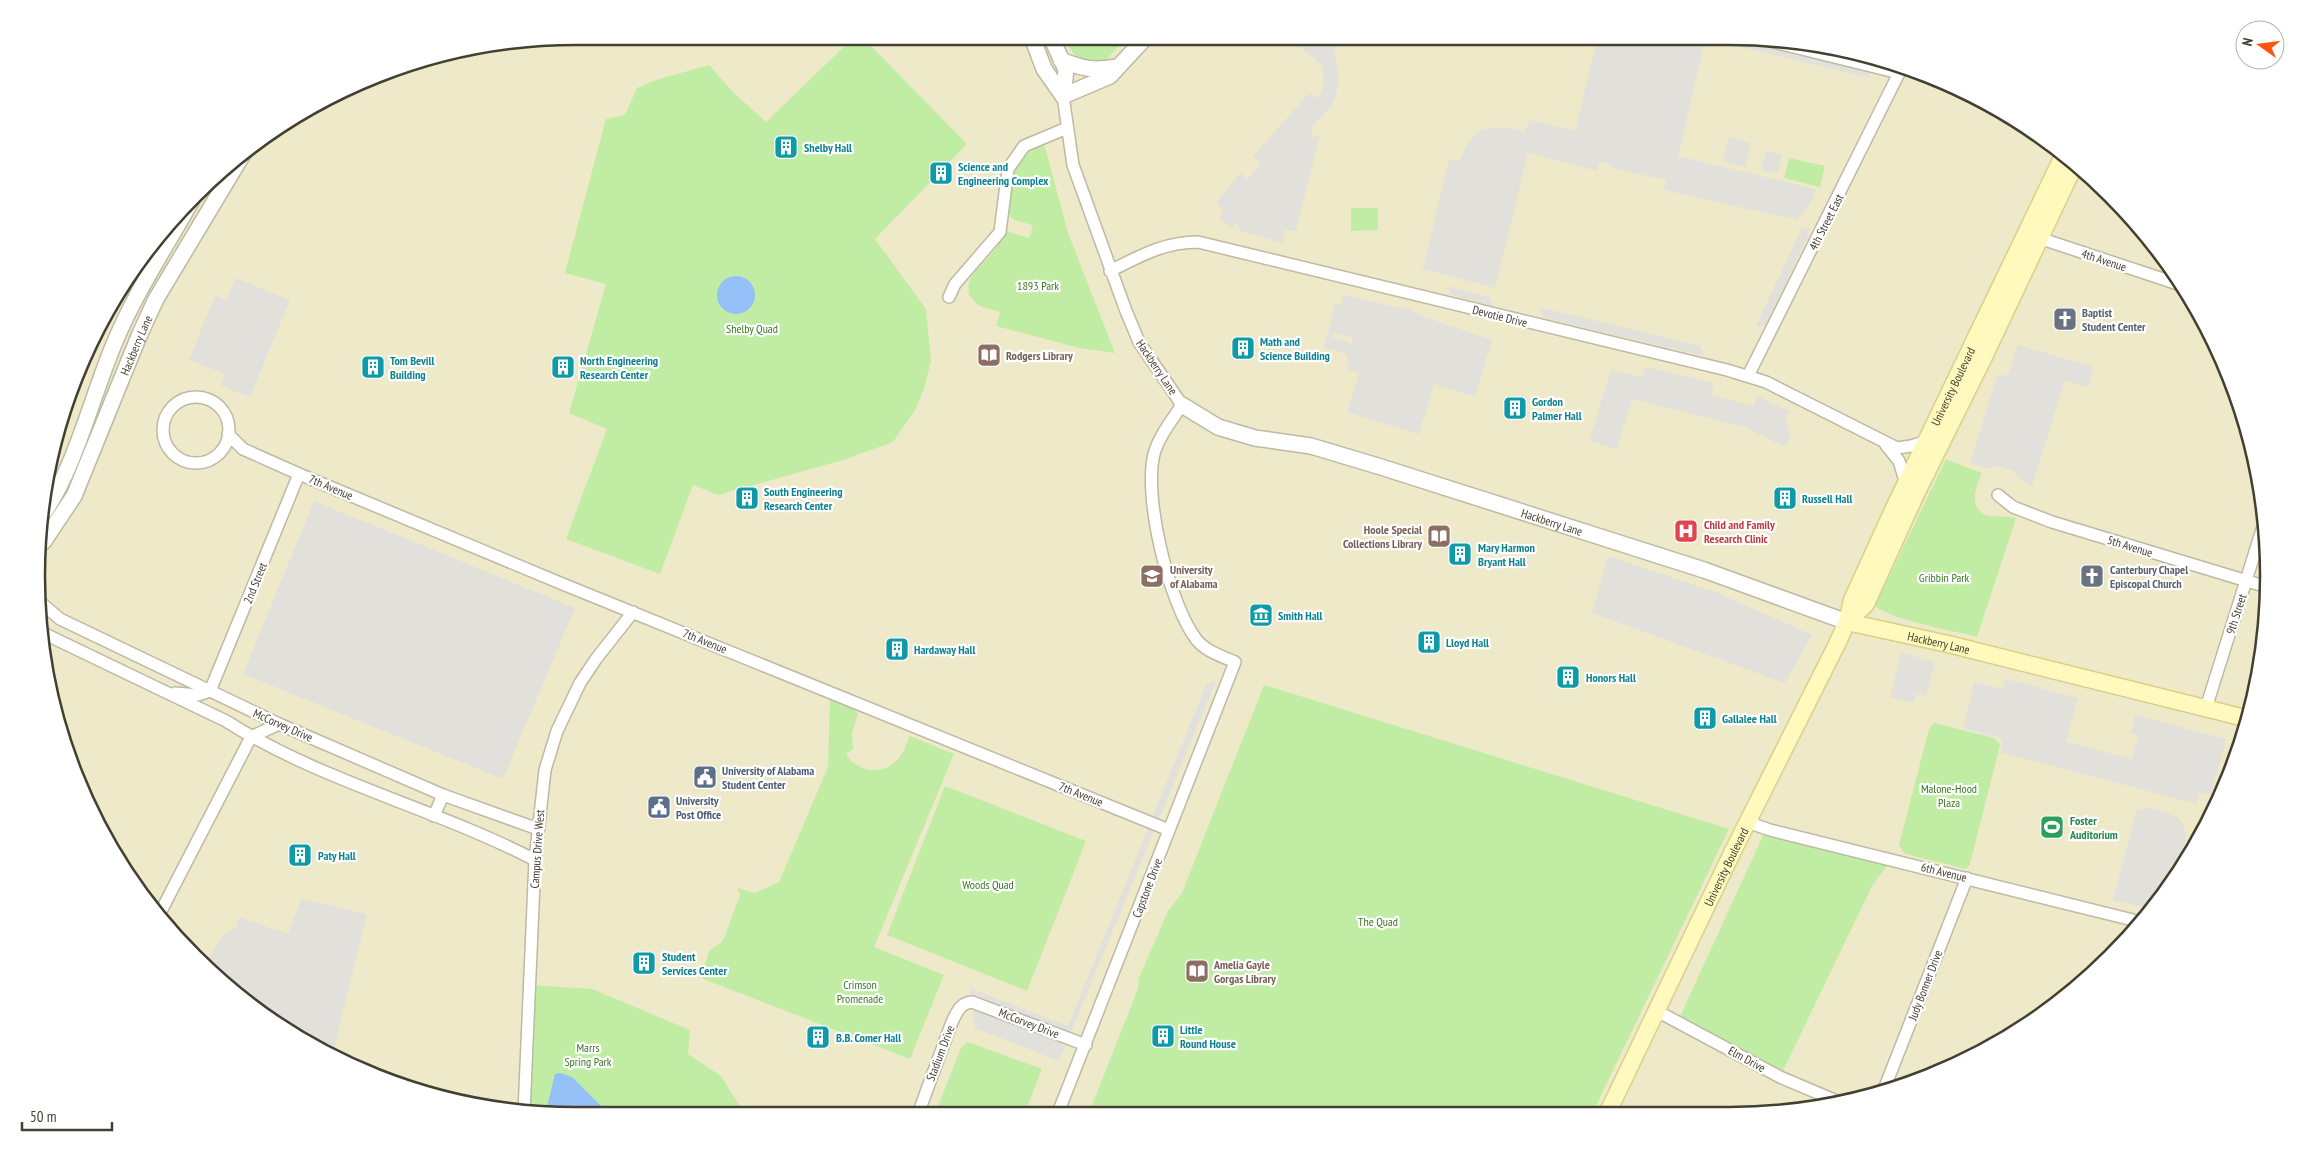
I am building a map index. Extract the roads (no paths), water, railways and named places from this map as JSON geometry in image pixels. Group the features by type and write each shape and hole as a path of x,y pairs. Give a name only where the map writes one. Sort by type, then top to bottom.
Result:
{"main road":[{"name":"University Boulevard","path":"1847,622 1866,604 1916,494 1984,357 2061,162"},
{"name":"University Boulevard","path":"1610,1107 1747,822 1847,622 1852,600 1927,441 2033,236 2071,171"},
{"name":"Hackberry Lane","path":"1847,622 1948,644 2241,717"}],"street":[{"name":"Hackberry Lane","path":"1035,45 1044,69 1063,96"},
{"name":"Hackberry Lane","path":"1055,45 1066,70 1063,96 1072,165 1110,270 1139,342 1182,405 1218,427 1255,438 1311,446 1381,467 1704,570 1847,622"},
{"path":"1063,96 1110,76 1136,45"},
{"path":"1061,60 1082,68 1099,70 1119,66"},
{"name":"4th Street East","path":"1748,376 1900,73"},
{"path":"949,297 955,284 1000,232 1008,169 1013,161 1024,146 1067,128"},
{"name":"Hackberry Lane","path":"46,537 74,496 156,299 233,171"},
{"path":"185,217 207,216"},
{"name":"4th Avenue","path":"2033,236 2172,282"},
{"name":"Hackberry Lane","path":"51,500 62,482 132,302 164,241"},
{"name":"Devotie Drive","path":"1110,270 1161,246 1179,242 1198,242 1748,376 1766,382 1897,448 1927,441"},
{"name":"7th Avenue","path":"243,449 221,451 214,458 205,462 194,463 184,461 174,456 163,438 164,417 171,407 180,400 190,396 202,397 213,401 222,408 227,418 228,434 243,449 633,612 1169,830"},
{"name":"Capstone Drive","path":"1060,1107 1235,662 1205,648 1196,640 1182,615 1155,522 1152,497 1153,456 1158,443 1182,405"},
{"path":"221,451 228,434"},
{"name":"Devotie Drive","path":"1883,442 1899,461 1906,484"},
{"name":"2nd Street","path":"210,691 299,474"},
{"name":"5th Avenue","path":"1998,495 2013,507 2052,522 2260,586"},
{"name":"9th Street","path":"2206,708 2259,540"},
{"name":"McCorvey Drive","path":"46,608 60,619 279,724 443,794 538,829"},
{"name":"Campus Drive West","path":"524,1104 535,860 545,770 557,731 580,683 596,659 633,612"},
{"name":"McCorvey Drive","path":"49,636 226,721 251,737 378,794 506,845 535,860"},
{"path":"168,692 198,695 210,691"},
{"path":"163,908 251,737 279,724"},
{"path":"434,816 443,794"},
{"name":"6th Avenue","path":"1747,822 1770,830 2133,920"},
{"name":"Judy Bonner Drive","path":"1887,1083 1966,878"},
{"name":"Stadium Drive","path":"921,1107 958,1009 966,1002 972,1002"},
{"name":"McCorvey Drive","path":"972,1002 1086,1044"},
{"name":"Elm Drive","path":"1657,1011 1780,1077 1829,1098"}],"water":[{"path":"736,276 749,282 755,295 749,308 736,314 723,308 717,295 723,282"},
{"path":"560,1073 572,1077 602,1107 547,1106 555,1074"}],"place":[{"name":"Shelby Hall","path":"786,147"},
{"name":"Science and Engineering Complex","path":"941,173"},
{"name":"Baptist Student Center","path":"2065,319"},
{"name":"Math and Science Building","path":"1243,348"},
{"name":"Rodgers Library","path":"989,355"},
{"name":"Tom Bevill Building","path":"373,367"},
{"name":"North Engineering Research Center","path":"563,367"},
{"name":"Gordon Palmer Hall","path":"1515,408"},
{"name":"South Engineering Research Center","path":"747,498"},
{"name":"Russell Hall","path":"1785,498"},
{"name":"Child and Family Research Clinic","path":"1686,531"},
{"name":"Hoole Special Collections Library","path":"1439,536"},
{"name":"Mary Harmon Bryant Hall","path":"1460,554"},
{"name":"University of Alabama","path":"1152,576"},
{"name":"Canterbury Chapel Episcopal Church","path":"2092,576"},
{"name":"Smith Hall","path":"1261,615"},
{"name":"Lloyd Hall","path":"1429,642"},
{"name":"Hardaway Hall","path":"897,649"},
{"name":"Honors Hall","path":"1568,677"},
{"name":"Gallalee Hall","path":"1705,718"},
{"name":"University of Alabama Student Center","path":"705,777"},
{"name":"University Post Office","path":"659,807"},
{"name":"Foster Auditorium","path":"2052,827"},
{"name":"Paty Hall","path":"300,855"},
{"name":"Student Services Center","path":"644,963"},
{"name":"Amelia Gayle Gorgas Library","path":"1197,971"},
{"name":"Little Round House","path":"1163,1036"},
{"name":"B.B. Comer Hall","path":"818,1037"}],"park label":[{"name":"1893 Park","path":"1038,285"},
{"name":"Shelby Quad","path":"752,328"},
{"name":"Gribbin Park","path":"1944,577"},
{"name":"Malone-Hood Plaza","path":"1949,795"},
{"name":"Woods Quad","path":"988,884"},
{"name":"The Quad","path":"1378,921"},
{"name":"Crimson Promenade","path":"860,991"},
{"name":"Marrs Spring Park","path":"588,1054"}]}
